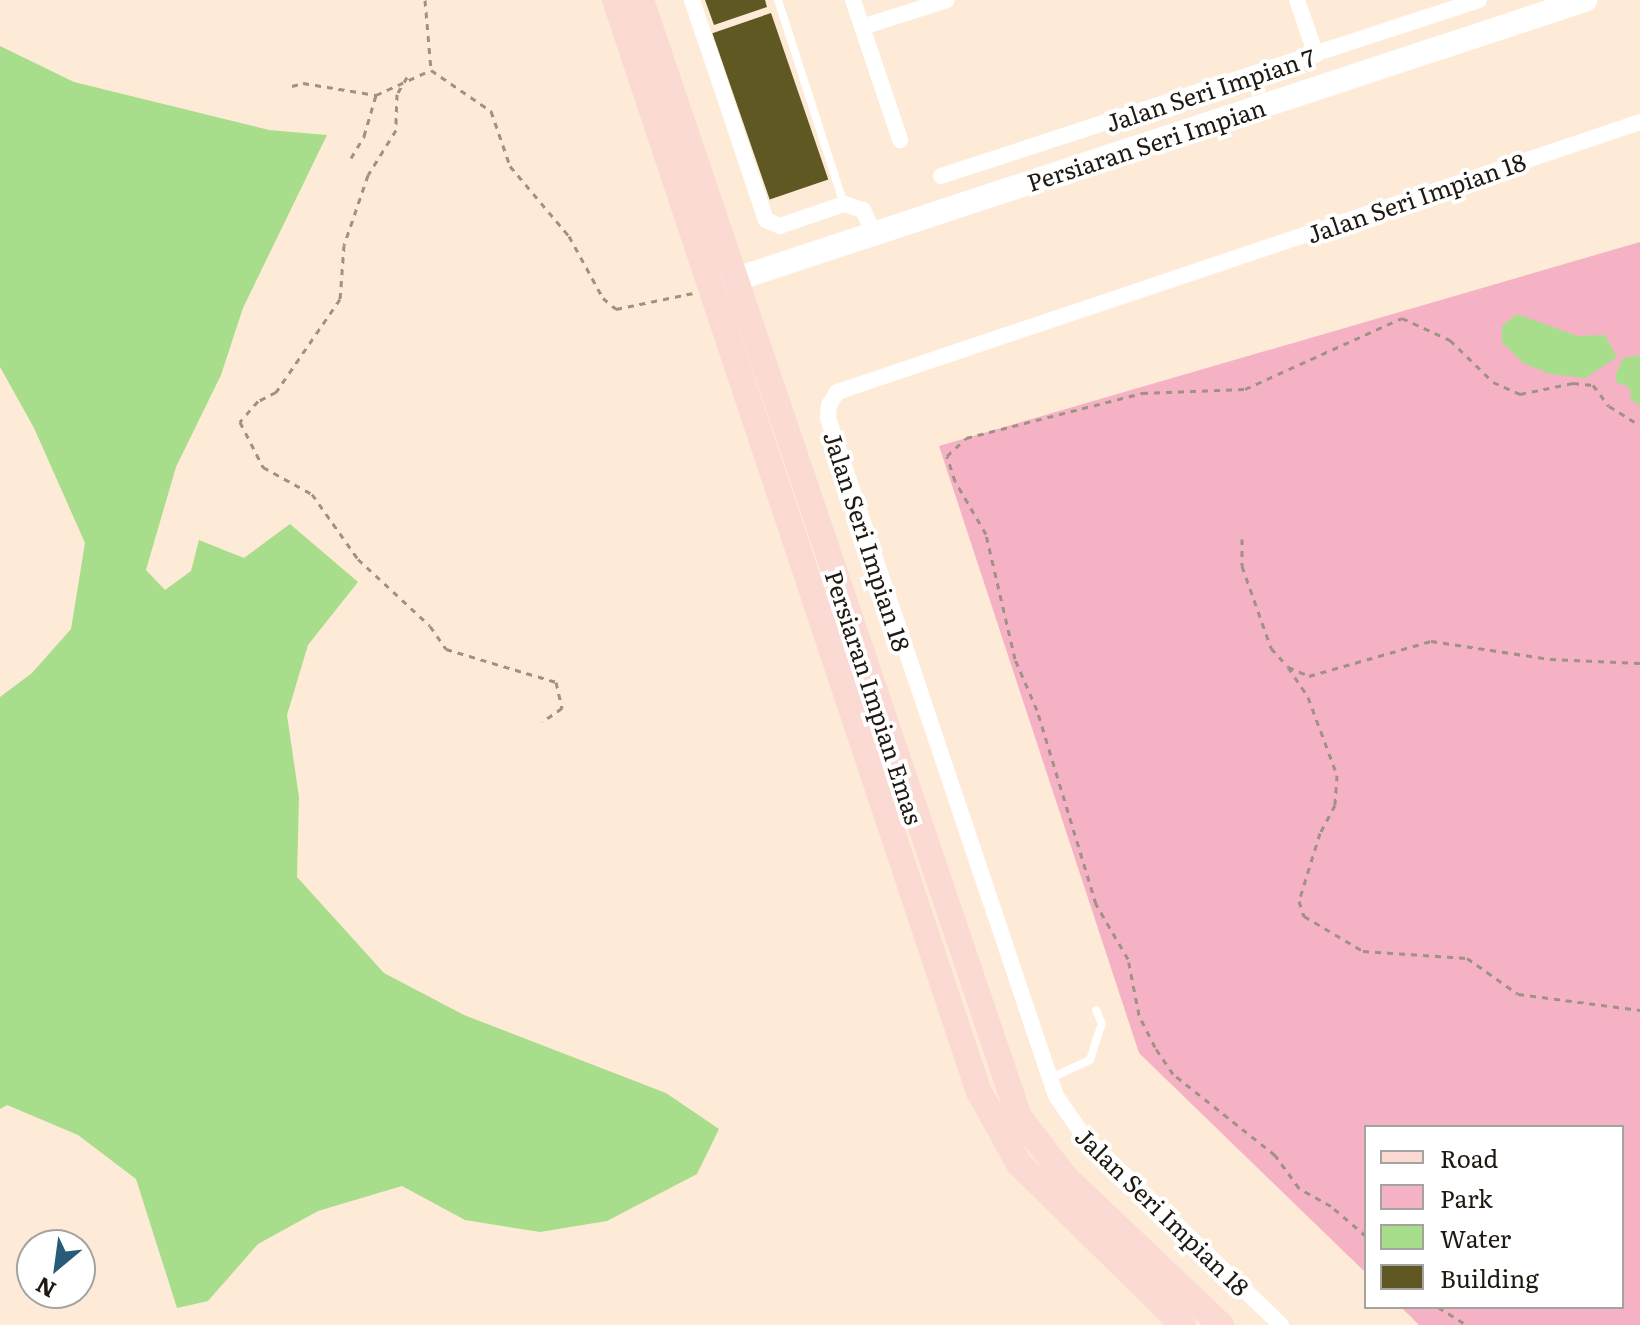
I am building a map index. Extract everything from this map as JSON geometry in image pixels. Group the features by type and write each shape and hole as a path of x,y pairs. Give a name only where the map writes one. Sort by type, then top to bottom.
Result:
{"main road":[{"name":"Persiaran Impian Emas","path":"615,0 708,289 979,1092 1019,1164 1040,1188 1183,1325"},
{"name":"Persiaran Impian Emas","path":"641,0 1019,1117 1066,1178 1221,1325"}],"street":[{"path":"692,0 766,220 780,226 844,204 863,210 874,234"},
{"path":"853,0 900,140"},
{"path":"862,27 947,0"},
{"path":"1297,0 1316,55"},
{"name":"Jalan Seri Impian 7","path":"941,176 1479,0"},
{"name":"Persiaran Seri Impian","path":"708,289 1585,0"},
{"name":"Jalan Seri Impian 18","path":"1281,1325 1068,1118 1050,1078 837,448 829,405 837,392 1640,122"}],"lane":[{"path":"778,0 844,204"},
{"path":"1050,1078 1090,1060 1102,1024 1096,1010"}],"path":[{"path":"425,0 431,70"},
{"path":"351,158 376,95 407,77 431,70"},
{"path":"431,70 491,111 510,166 569,236 603,298 616,309 708,289"},
{"path":"407,77 397,94 396,130 368,175 344,245 340,299 276,392 258,401 240,422 263,467 312,494 358,559 430,626 446,649 556,682 562,708 542,722"},
{"path":"292,86 303,83 376,95"},
{"path":"1364,1234 1331,1206 1299,1188 1275,1155 1195,1094 1155,1047 1139,1015 1128,959 1096,904 1037,710 1015,659 986,534 947,456 966,438 1142,393 1245,389 1402,318 1450,340 1493,382 1520,394 1573,383 1593,385 1609,406 1640,425"},
{"path":"1242,539 1242,566 1259,623 1308,697 1337,775 1335,805 1320,833 1299,901 1304,916 1363,951 1467,958 1518,994 1640,1010"},
{"path":"1288,667 1309,676 1431,641 1550,659 1640,663"},
{"path":"1441,1309 1467,1325"}],"green space":[{"path":"1640,242 1640,1325 1419,1325 1403,1309 1624,1309 1624,1125 1364,1125 1364,1271 1139,1053 939,446"}],"water":[{"path":"0,46 74,82 269,130 327,135 243,308 221,375 176,467 146,570 165,590 191,571 199,540 244,558 290,524 358,582 308,645 287,715 299,797 297,877 384,973 464,1015 666,1093 719,1129 697,1174 607,1221 540,1232 465,1220 402,1186 318,1211 258,1244 208,1301 177,1308 136,1179 78,1135 7,1105 0,1109 0,697 32,673 71,629 85,543 34,428 0,367"},
{"path":"1517,314 1578,336 1605,335 1617,357 1585,378 1550,374 1523,363 1502,342 1502,326"},
{"path":"1640,355 1640,405 1631,400 1630,388 1616,382 1616,374 1623,358"}],"building":[{"path":"705,0 765,0 767,7 714,25"},
{"path":"771,13 828,179 770,200 712,33"}]}
